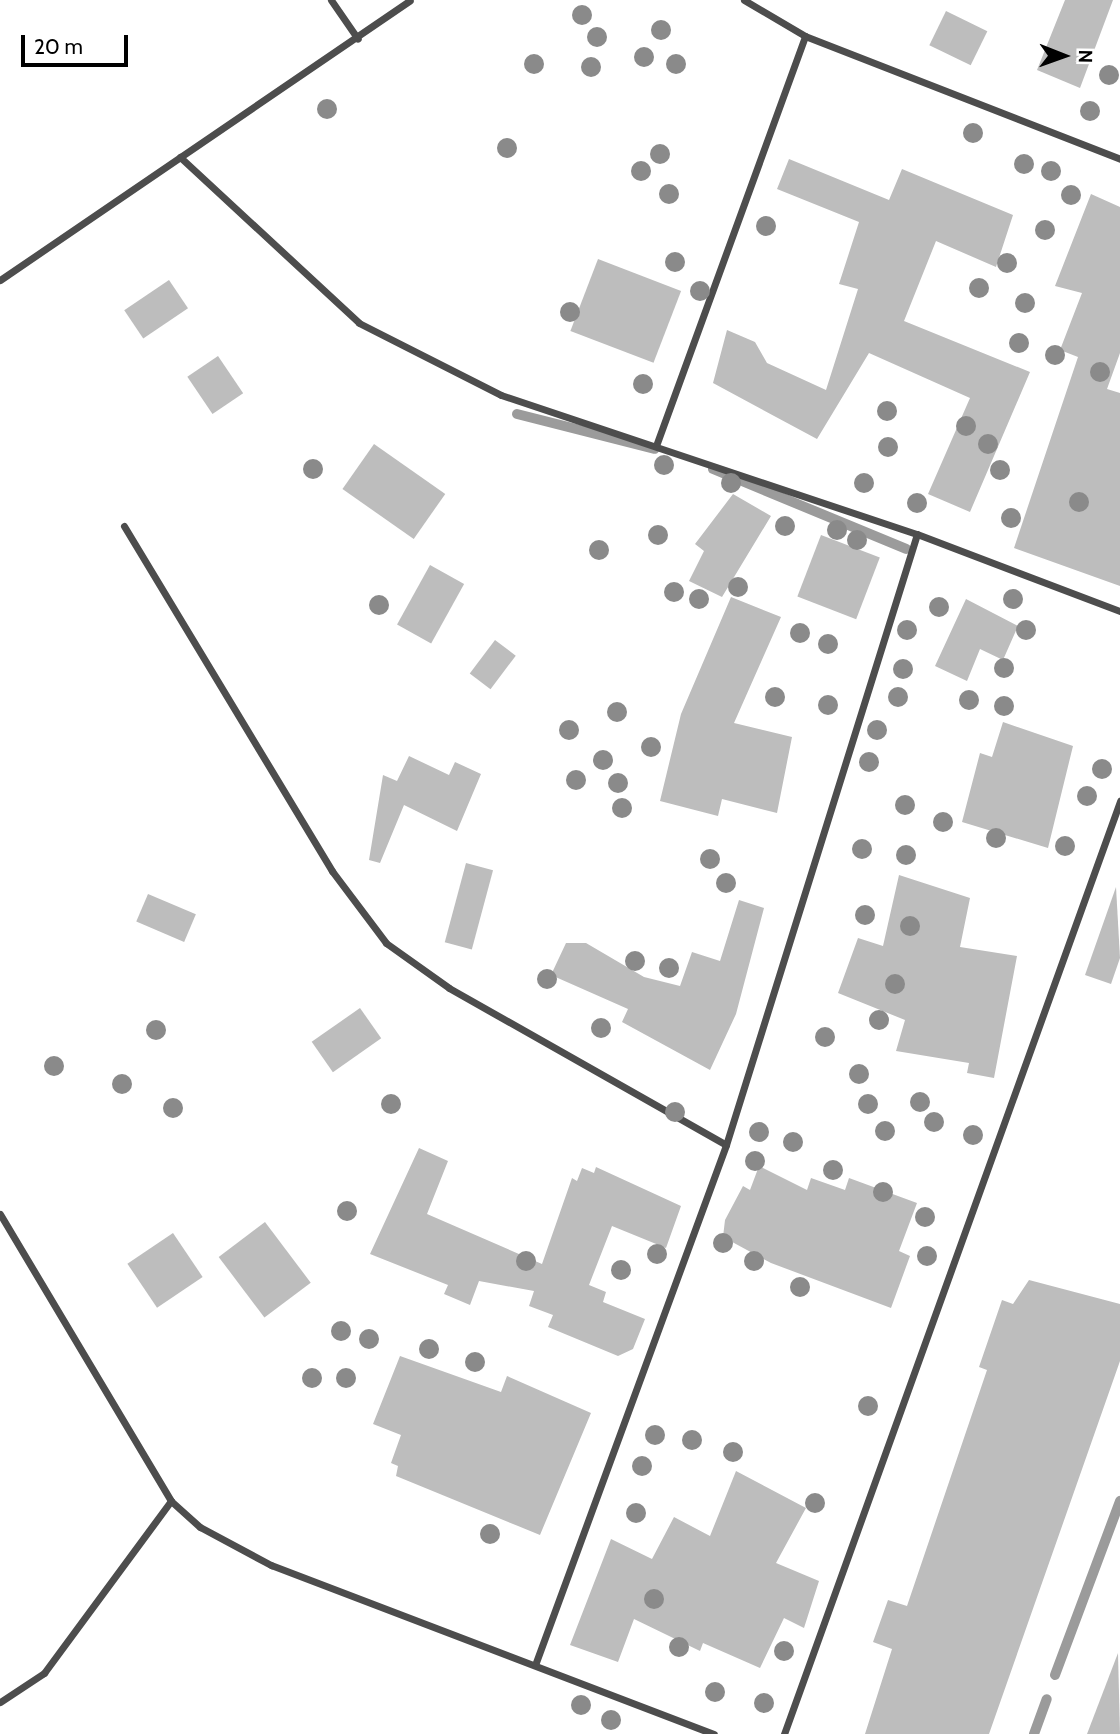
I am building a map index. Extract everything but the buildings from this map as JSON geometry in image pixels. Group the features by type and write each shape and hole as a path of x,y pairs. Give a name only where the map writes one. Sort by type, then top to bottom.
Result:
{"street":[{"path":"331,0 358,39"},
{"path":"0,280 358,39 410,0"},
{"path":"744,0 805,36 1120,159"},
{"path":"657,443 805,36"},
{"path":"180,157 359,323 500,395 657,443 917,534 1120,611"},
{"path":"124,526 332,871 386,943 449,988 726,1145"},
{"path":"535,1665 726,1145 917,534"},
{"path":"784,1734 1120,802"},
{"path":"0,1214 171,1501 200,1527 271,1565 714,1734"},
{"path":"0,1702 44,1673 171,1501"}],"waterway":[{"path":"517,414 655,449"},
{"path":"713,469 906,549"},
{"path":"1055,1675 1120,1501"},
{"path":"1034,1734 1047,1699"}]}
